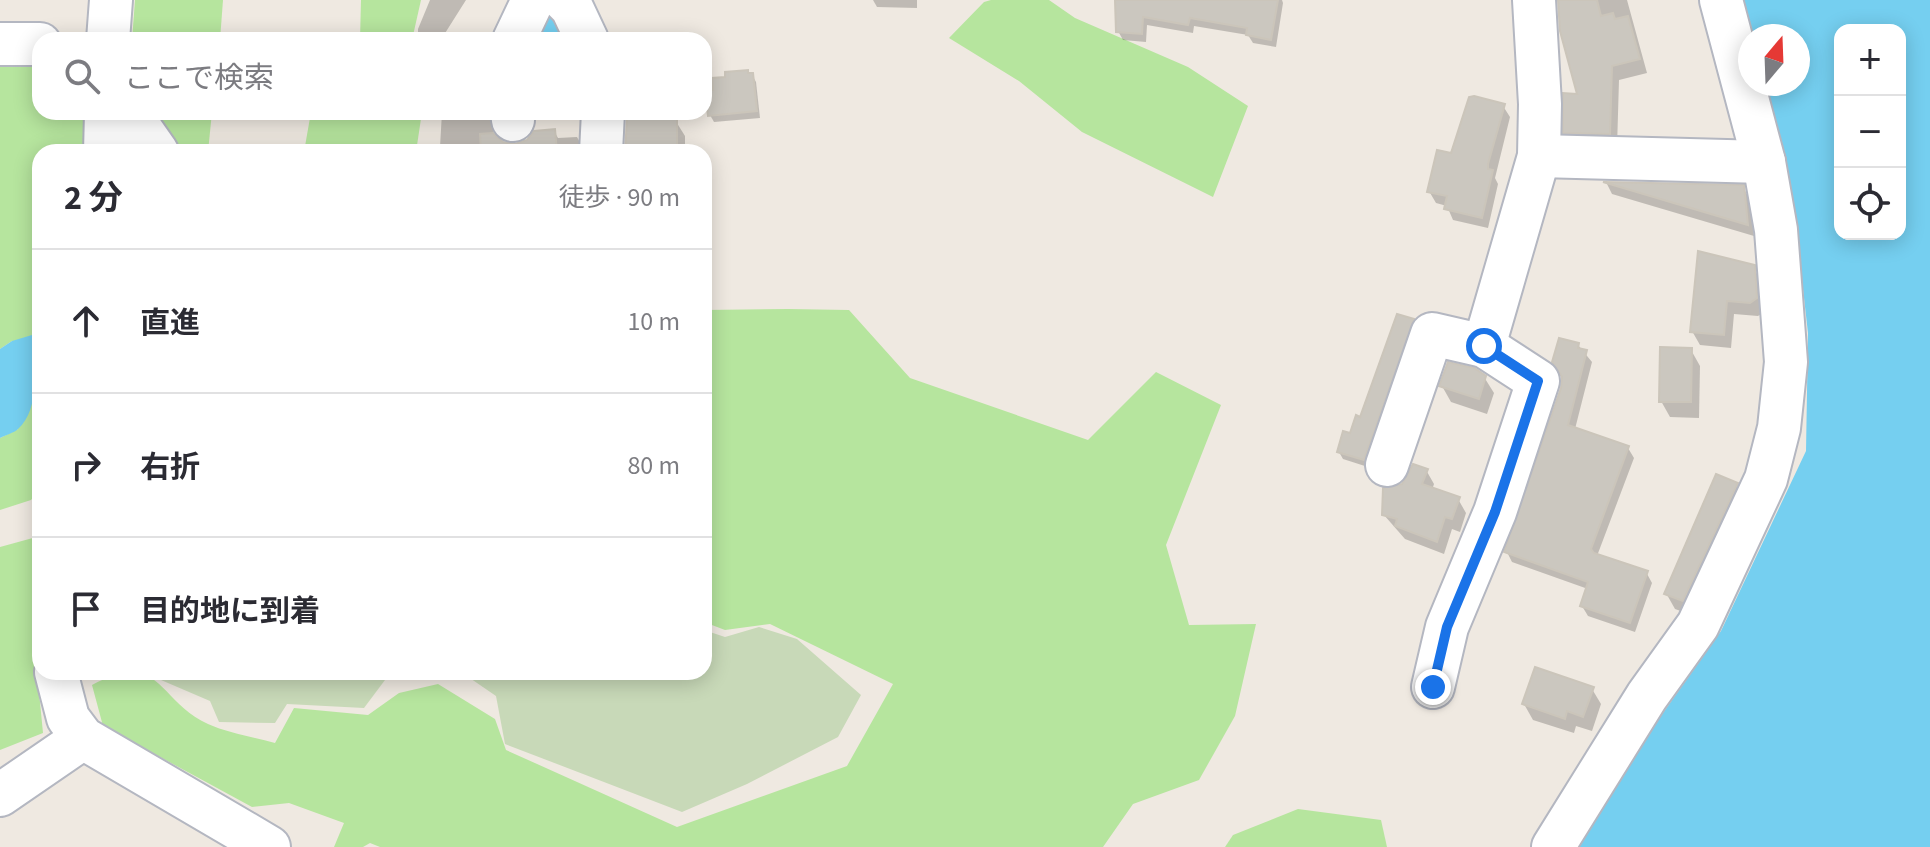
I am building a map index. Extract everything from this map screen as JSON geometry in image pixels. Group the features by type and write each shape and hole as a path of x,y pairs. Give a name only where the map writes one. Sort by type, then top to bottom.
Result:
{"street":[{"path":"109,32 111,0"},
{"path":"518,32 533,0"},
{"path":"564,0 582,32"},
{"path":"1484,346 1539,156 1540,89 1534,0"},
{"path":"1553,847 1647,696 1698,625 1766,479 1779,428 1786,362 1776,230 1764,162 1721,0"},
{"path":"0,44 32,44"},
{"path":"105,144 106,120"},
{"path":"135,120 151,144"},
{"path":"601,144 603,120"},
{"path":"1539,156 1764,162"},
{"path":"1387,465 1432,334 1484,346 1538,381 1495,512 1447,627 1433,687"},
{"path":"58,680 68,718 83,738 269,847"},
{"path":"0,795 83,738"}],"green space":[{"path":"135,0 223,0 221,32 133,32"},
{"path":"361,0 421,0 414,32 360,32"},
{"path":"1049,0 1075,18 1188,67 1248,106 1213,197 1082,132 1019,81 949,38 984,2"},
{"path":"0,57 32,57 32,120 92,120 91,144 32,144 32,499 0,510 0,438 18,429 12,341 0,349"},
{"path":"158,120 211,120 209,144 172,144"},
{"path":"310,120 421,120 417,144 305,144"},
{"path":"712,310 849,310 910,378 1088,440 1156,372 1221,405 1166,545 1189,625 1256,624 1235,716 1199,780 1133,804 1103,847 380,847 370,843 363,847 334,847 344,823 289,803 252,807 103,726 92,685 104,680 154,680 191,714 208,724 275,743 294,708 368,715 399,693 438,684 495,719 506,750 677,827 847,766 893,684 770,624 725,630 712,625"},
{"path":"32,538 32,680 38,680 43,733 0,750 0,547"},
{"path":"759,627 797,639 861,695 838,737 747,784 682,812 505,744 496,696 473,680 712,680 712,633 725,637"},
{"path":"161,680 385,680 364,708 287,704 275,723 219,722 210,701"},
{"path":"1298,809 1381,820 1387,847 1225,847 1233,835"}],"water":[{"path":"542,0 566,32 530,32"},
{"path":"1733,0 1930,0 1930,847 1568,847 1721,631 1806,451 1808,333 1798,245 1758,96 1810,96 1810,24 1744,24"},
{"path":"32,335 32,402 18,429 0,438 0,349 12,341"}],"building":[{"path":"1115,0 1278,0 1271,40 1246,35 1247,28 1190,18 1188,25 1143,17 1142,34 1116,32"},
{"path":"1558,0 1597,0 1601,16 1613,13 1615,19 1628,16 1640,59 1612,66 1610,134 1563,133 1563,93 1577,94 1560,31"},
{"path":"748,70 748,73 753,73 757,111 712,116 712,78 725,77 725,72"},
{"path":"1469,97 1505,104 1488,164 1488,169 1493,170 1482,218 1444,209 1447,196 1427,192 1437,150 1451,153"},
{"path":"627,120 677,120 677,144 625,144"},
{"path":"555,129 556,144 515,144 527,140 534,131"},
{"path":"493,133 503,142 515,144 481,144 480,134"},
{"path":"1603,182 1744,185 1748,225"},
{"path":"1698,251 1755,265 1757,298 1750,303 1727,301 1724,335 1690,332"},
{"path":"1397,314 1414,319 1364,460 1337,452 1343,431 1350,433 1356,415 1360,417"},
{"path":"1559,338 1579,343 1578,348 1587,350 1568,425 1629,446 1591,549 1594,553 1648,571 1630,623 1580,606 1588,582 1504,552 1561,388 1562,377 1552,362"},
{"path":"1660,347 1692,348 1691,402 1659,402"},
{"path":"1448,362 1474,368 1486,376 1479,399 1439,386"},
{"path":"1413,464 1428,469 1422,484 1460,497 1452,519 1445,517 1437,542 1395,526 1397,519 1382,515 1383,488 1402,484"},
{"path":"1716,474 1738,483 1683,601 1664,594"},
{"path":"1535,667 1594,687 1583,717 1567,711 1565,719 1522,704"}],"route":[{"path":"1433,687 1447,627 1495,512 1538,381 1484,346"}]}
